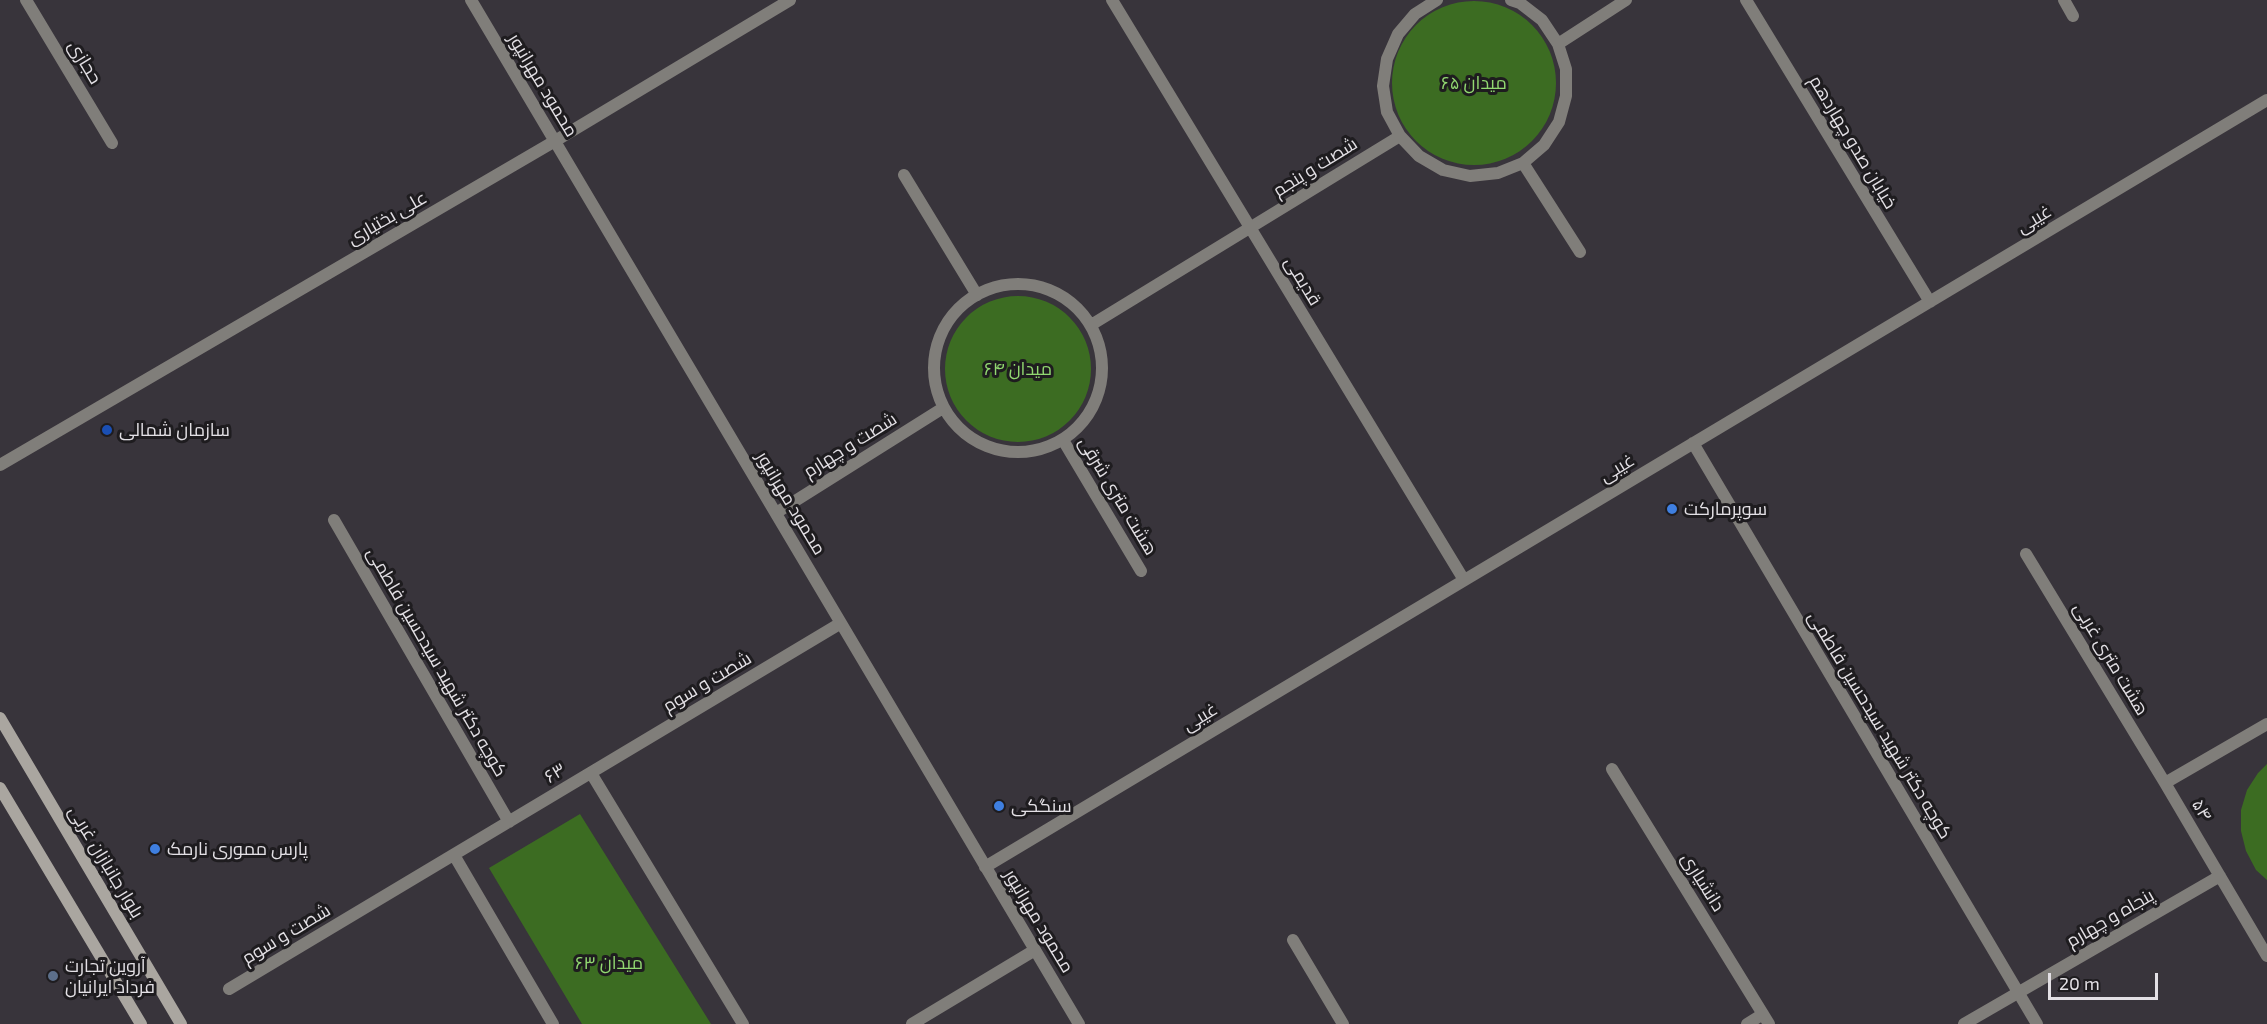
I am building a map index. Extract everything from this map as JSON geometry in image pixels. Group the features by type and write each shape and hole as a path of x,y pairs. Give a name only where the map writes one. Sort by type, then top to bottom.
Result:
{"main road":[{"name":"بلوار جانبازان غربی","path":"0,718 181,1024"},
{"path":"0,788 141,1024"}],"street":[{"name":"حجازی","path":"26,0 112,143"},
{"name":"محمود مهرانپور","path":"471,0 1079,1024"},
{"name":"علی بختیاری","path":"0,465 555,141 790,0"},
{"name":"قدیمی","path":"1112,0 1464,580"},
{"path":"1437,0 1415,14 1398,34 1387,59 1383,86 1387,112 1400,136 1419,156 1443,170 1470,176 1498,173 1523,163 1544,145 1559,122 1566,96 1566,69 1558,44 1542,20 1520,3 1511,0"},
{"path":"1558,44 1626,0"},
{"name":"خیابان صدو چهاردهم","path":"1746,0 1930,302"},
{"path":"2064,0 2073,16"},
{"name":"غیبی","path":"985,867 2267,100"},
{"name":"شصت و پنجم","path":"1250,228 1400,136"},
{"path":"1523,163 1580,252"},
{"path":"904,175 977,295"},
{"path":"1091,325 1250,228"},
{"path":"1017,283 1046,288 1070,301 1091,325 1100,346 1102,372 1097,399 1083,423 1063,440 1038,451 1011,453 985,446 960,431 943,408 934,380 935,351 945,324 963,302 977,295 989,288 1017,283"},
{"name":"شصت و چهارم","path":"776,513 943,408"},
{"name":"هشت متری شرقی","path":"1063,440 1142,571"},
{"name":"کوچه دکتر شهید سیدحسین فاطمی","path":"1693,444 2037,1024"},
{"name":"کوچه دکتر شهید سیدحسین فاطمی","path":"334,520 509,822"},
{"name":"هشت متری غربی","path":"2026,554 2165,783"},
{"name":"شصت و سوم","path":"591,773 841,623"},
{"path":"2165,783 2267,724"},
{"name":"دانشیاری","path":"1612,769 1766,1019"},
{"name":"۶۳","path":"454,855 591,773 743,1024"},
{"name":"۵۴","path":"2165,783 2267,956"},
{"path":"454,855 553,1024"},
{"name":"شصت و سوم","path":"229,989 454,855"},
{"name":"پنجاه و چهارم","path":"1964,1024 2220,876"},
{"path":"1293,940 1343,1024"},
{"path":"912,1024 1035,950"},
{"path":"1747,1024 1766,1019"}],"green space":[{"name":"میدان ۶۵","path":"1474,1 1505,7 1532,25 1550,52 1556,83 1550,114 1532,141 1505,159 1474,165 1443,159 1416,141 1398,114 1392,83 1398,52 1416,25 1443,7"},
{"name":"میدان ۶۴","path":"1018,296 1046,302 1069,318 1085,341 1091,369 1085,397 1069,420 1046,436 1018,442 990,436 967,420 951,397 945,369 951,341 967,318 990,302"},
{"path":"2267,764 2267,880 2256,870 2246,851 2241,831 2241,810 2247,790"},
{"name":"میدان ۶۳","path":"580,814 711,1024 582,1024 489,868"}],"place":[{"name":"سازمان شمالی","path":"107,430"},
{"name":"سوپرمارکت","path":"1672,509"},
{"name":"سنگکی","path":"999,806"},
{"name":"پارس مموری نارمک","path":"155,849"},
{"name":"آروین تجارت فرداد ایرانیان","path":"53,976"}]}
